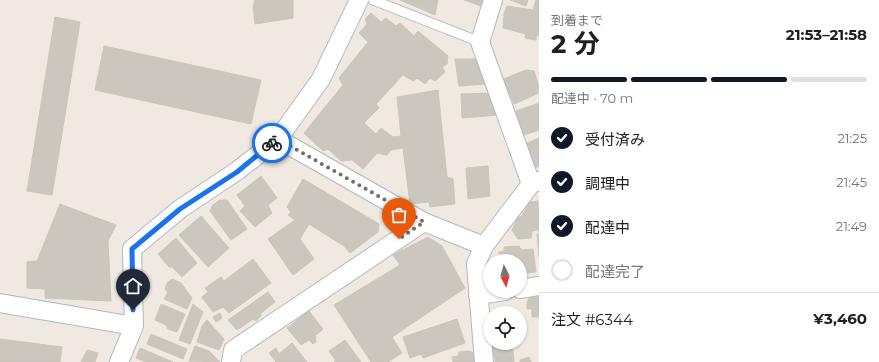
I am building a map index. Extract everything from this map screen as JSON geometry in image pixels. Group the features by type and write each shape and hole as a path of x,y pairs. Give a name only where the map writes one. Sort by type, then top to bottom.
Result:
{"street":[{"path":"119,362 134,326 132,249 180,209 237,172 278,139 321,79 359,0"},
{"path":"484,362 476,264 484,246 535,182 480,42 493,0"},
{"path":"278,139 424,222 484,246"},
{"path":"231,362 233,350 424,222"},
{"path":"527,288 539,286"},
{"path":"478,295 483,294"},
{"path":"0,303 134,326"}],"lane":[{"path":"373,0 480,42"}],"building":[{"path":"255,0 293,0 293,18 255,24 253,7"},
{"path":"400,0 438,0 435,15"},
{"path":"464,0 483,0 481,6"},
{"path":"510,0 528,0 526,6"},
{"path":"536,0 539,0 539,35 537,35 536,40 525,38 526,34 503,28 504,14 507,6 533,10"},
{"path":"371,13 381,22 386,18 396,26 400,23 414,36 418,31 448,56 447,64 442,67 445,72 435,81 430,78 425,84 417,78 413,81 403,75 376,104 379,108 364,123 376,134 381,128 393,137 401,136 397,97 438,90 447,177 453,179 455,204 430,207 429,202 410,204 403,148 391,150 387,155 377,153 363,169 352,160 341,161 328,149 323,151 304,133 343,85 339,78 368,42 359,33 367,24 365,19"},
{"path":"55,17 80,22 52,195 27,191"},
{"path":"104,46 261,80 251,124 95,90"},
{"path":"455,59 481,59 486,84 459,86"},
{"path":"526,70 534,71 539,87 539,93 514,104 503,79"},
{"path":"492,93 498,115 462,118 461,94"},
{"path":"539,103 539,130 524,135 516,111"},
{"path":"539,138 539,166 535,168 527,143"},
{"path":"488,166 490,196 468,199 466,168"},
{"path":"261,176 277,198 268,205 272,213 255,227 240,211 245,206 237,195"},
{"path":"303,179 379,224 378,232 350,253 344,246 309,224 300,239 314,259 293,275 268,239 295,220 288,215 291,212 287,207"},
{"path":"220,200 227,200 247,229 231,240 210,211 213,205"},
{"path":"538,201 539,230 532,231 531,238 518,239 512,230 518,217 521,217 530,202"},
{"path":"60,204 116,225 108,241 111,301 45,298 45,289 27,288 27,262 37,261"},
{"path":"201,216 229,248 208,267 179,235"},
{"path":"537,234 539,234 539,257"},
{"path":"428,237 442,246 465,288 392,337 402,353 388,362 371,362 334,305 400,265 393,255"},
{"path":"176,238 197,263 182,277 172,267 169,267 158,254"},
{"path":"519,246 521,250 533,249 536,272 527,273 527,254 499,254 499,252 504,251 504,247"},
{"path":"253,259 271,283 229,313 223,307 213,312 202,297 208,292 205,288 221,277 224,281"},
{"path":"172,279 181,283 192,298 187,309 164,299 168,292 165,289 167,283"},
{"path":"268,292 275,302 261,313 261,316 256,321 253,319 237,330 228,320"},
{"path":"539,296 539,317 532,317 532,309 527,309 527,302 530,297"},
{"path":"161,304 185,314 177,332 168,329 166,325 155,320"},
{"path":"193,304 203,312 190,344 179,340"},
{"path":"309,311 323,329 315,336 316,342 313,344 309,340 301,345 287,328"},
{"path":"220,313 222,318 216,322 213,317"},
{"path":"457,319 465,343 423,358 421,354 410,358 403,337"},
{"path":"207,320 224,339 219,350 197,342 202,326"},
{"path":"151,334 187,349 183,359 147,344"},
{"path":"0,339 62,347 60,362 0,362"},
{"path":"345,340 361,362 334,362 336,361 329,351"},
{"path":"292,343 307,362 276,362 269,353 276,348 279,354"},
{"path":"195,346 209,351 220,362 189,361"},
{"path":"140,348 173,362 146,362 136,358"},
{"path":"87,350 98,353 95,362 81,362"},
{"path":"492,350 513,350 514,362 495,362 495,358 492,356"},
{"path":"469,351 474,353 475,362 453,362 452,357 458,356 459,352"},
{"path":"529,357 531,362 520,362 520,360"}],"way so far":[{"path":"272,143 278,139 424,222 399,239"}],"route":[{"path":"133,310 132,249 180,209 237,172 272,143"}]}
